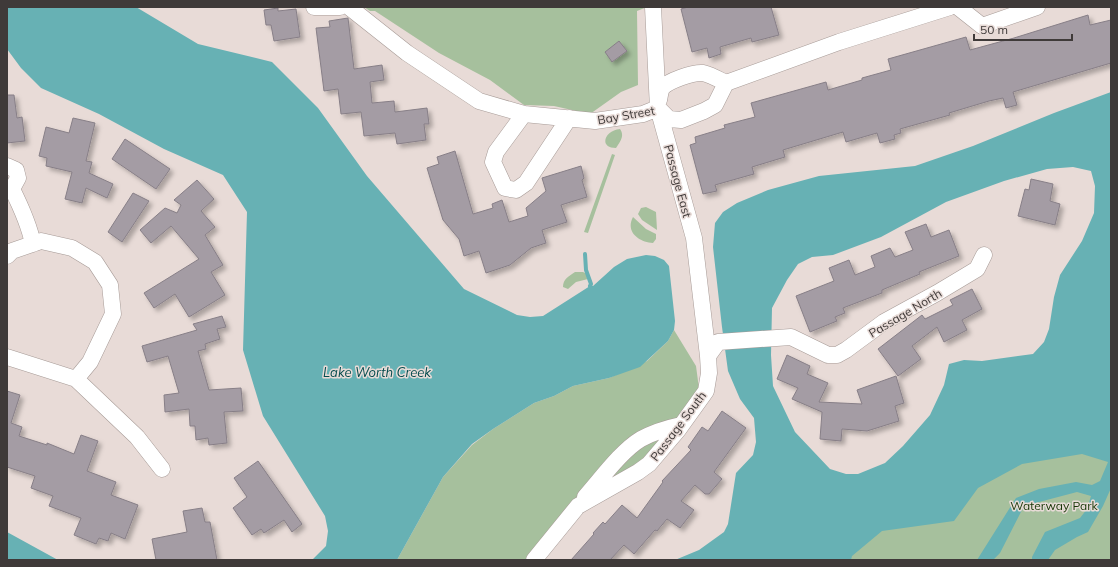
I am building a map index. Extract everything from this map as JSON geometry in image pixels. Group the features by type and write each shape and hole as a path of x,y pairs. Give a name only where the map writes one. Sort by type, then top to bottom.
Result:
{"lane":[{"path":"314,7 340,7"},
{"name":"Bay Street","path":"348,7 407,53 479,101 524,114 595,121 643,114 658,108 669,119 681,120 715,105 726,84"},
{"name":"Passage East","path":"653,7 658,108 694,238 708,356"},
{"path":"658,108 661,90 668,82 700,73 709,75 726,84 839,42 950,7"},
{"path":"958,7 982,26 1038,7"},
{"path":"524,114 496,152 493,162 505,188 516,190 526,183 569,118"},
{"path":"7,166 16,170 18,178 9,189 30,229 33,244"},
{"path":"7,256 12,251 41,241 72,248 95,262 110,285 113,314 90,362 76,379"},
{"name":"Passage North","path":"708,356 718,342 791,337 828,354 837,355 884,322 977,269 984,255"},
{"name":"Passage South","path":"534,560 578,506 645,468 682,425 706,391 709,373 708,356"},
{"path":"7,357 76,379 137,437 162,469"},
{"path":"578,506 622,456 640,440 656,432 682,425"}],"green space":[{"path":"364,7 647,7 637,11 638,85 621,92 590,114 554,106 524,105 490,80 439,53 375,11 370,11"},
{"path":"620,129 622,137 616,148 607,145 605,142 607,135"},
{"path":"612,154 615,155 588,233 584,232"},
{"path":"646,207 656,212 657,230 642,220 638,214 641,208"},
{"path":"633,217 646,229 656,234 656,239 653,243 643,241 632,232 631,222"},
{"path":"575,272 583,272 589,275 588,279 576,282 568,289 563,287 565,280"},
{"path":"674,330 696,366 700,396 653,452 616,480 530,560 397,560 443,477 472,445 493,429 534,403 554,396 573,386 609,378 647,361 668,341"},
{"name":"Waterway Park","path":"1111,367 1111,560 826,560"}],"water":[{"name":"Lake Worth Creek","path":"7,7 136,7 198,44 272,62 318,108 367,176 464,289 517,315 530,317 543,316 590,286 593,286 614,267 627,259 646,255 655,256 664,260 669,266 675,321 674,330 668,341 640,367 609,378 573,386 554,396 534,403 472,444 443,477 397,560 312,560 326,546 328,531 325,516 263,416 243,350 247,212 223,175 164,149 99,114 41,88 21,68 7,49"},
{"path":"1111,92 1111,488 1103,506 1088,532 1055,550 1048,560 1032,560 1032,557 1045,532 1080,518 1087,509 1091,496 1077,492 1024,506 1000,553 993,560 977,560 1016,498 1039,489 1076,482 1092,485 1100,481 1108,462 1082,454 1022,464 978,488 954,521 882,531 852,556 851,560 675,560 699,550 724,532 728,524 736,473 753,455 756,442 754,418 740,399 728,371 713,247 715,223 723,212 737,203 768,190 819,176 915,166 973,146 1054,113","holes":["1073,167 1091,171 1095,186 1094,213 1082,241 1060,275 1054,297 1049,329 1044,342 1033,354 982,361 964,360 949,364 944,385 930,415 903,446 885,463 858,474 846,474 830,469 795,432 773,386 771,355 772,308 787,280 798,264 812,257 833,255 881,237 946,202 1004,181 1047,169"]},
{"path":"7,532 58,560 7,560"}],"building":[{"path":"688,7 771,7 779,35 752,42 751,38 720,47 721,54 709,58 707,48 692,52 681,9"},
{"path":"278,8 278,11 296,9 300,37 274,41 271,25 266,25 264,10"},
{"path":"1088,15 1090,25 1111,20 1111,63 1013,92 1017,105 1006,108 1003,98 989,101 949,113 950,115 900,129 901,133 894,135 895,139 880,143 877,133 846,142 843,132 783,150 785,157 752,167 754,174 715,185 717,191 703,194 690,145 696,143 695,137 725,128 724,125 755,117 751,103 826,82 828,90 862,80 862,78 891,70 888,59 966,37 970,50"},
{"path":"348,18 354,69 382,65 384,80 370,82 372,103 394,101 395,112 427,108 429,124 424,124 426,140 397,144 395,133 364,136 361,112 341,114 338,89 324,91 316,28 330,27 329,21"},
{"path":"619,41 627,51 612,62 605,52"},
{"path":"7,95 14,95 17,118 22,117 25,141 7,143"},
{"path":"73,118 95,123 86,161 92,162 89,173 113,184 107,198 86,188 82,203 65,199 72,172 46,166 47,158 39,156 46,127 69,133"},
{"path":"125,139 170,169 156,189 112,159"},
{"path":"455,151 473,214 493,208 492,204 502,200 509,222 528,216 526,208 546,191 542,178 581,166 584,178 582,180 587,197 561,205 567,222 542,230 546,243 531,248 510,265 486,273 479,251 464,256 459,239 443,220 427,168 439,164 437,157"},
{"path":"1031,179 1053,184 1050,201 1060,204 1055,225 1018,216 1025,189 1029,190"},
{"path":"197,180 214,199 201,211 215,227 205,235 223,265 211,272 225,295 189,317 175,294 154,308 144,293 199,259 171,226 151,243 140,230 165,208 177,213 181,205 174,200"},
{"path":"133,193 149,201 122,242 108,232"},
{"path":"926,224 931,237 949,230 959,256 919,272 920,274 882,290 882,293 843,308 845,313 835,317 837,321 810,332 796,296 834,281 829,268 849,260 855,275 875,267 871,256 890,248 895,257 913,250 905,232"},
{"path":"972,289 982,309 962,320 967,330 944,342 937,327 912,346 921,359 898,376 878,349 922,315 925,319 953,305 950,300"},
{"path":"222,316 226,327 217,329 220,339 205,344 206,349 198,351 209,390 241,388 243,411 224,412 227,443 209,445 208,438 196,440 195,426 190,426 189,409 165,412 164,395 179,393 168,356 147,362 142,346 197,330 193,324"},
{"path":"787,355 810,366 807,374 828,383 819,402 862,404 857,390 896,376 904,403 895,406 899,421 867,431 842,429 841,441 820,439 822,412 792,399 798,388 777,379"},
{"path":"7,391 20,395 11,423 22,427 19,436 47,445 47,443 74,454 81,435 98,441 87,471 116,482 111,495 138,505 125,539 111,533 108,541 99,538 96,544 74,535 81,518 49,506 53,496 31,488 35,476 7,467"},
{"path":"722,411 746,428 714,472 722,479 709,494 705,494 695,485 681,501 694,510 680,528 667,519 634,554 624,545 610,560 571,560 603,522 605,524 622,505 637,518 663,482 662,481 691,450 688,447 702,427 708,431"},
{"path":"258,461 302,524 292,532 284,520 264,533 261,529 252,535 233,508 247,497 234,478"},
{"path":"202,508 205,522 210,522 217,560 156,560 152,539 187,532 183,511"}],"waterway":[{"path":"585,254 586,270 591,284 590,286"}]}
